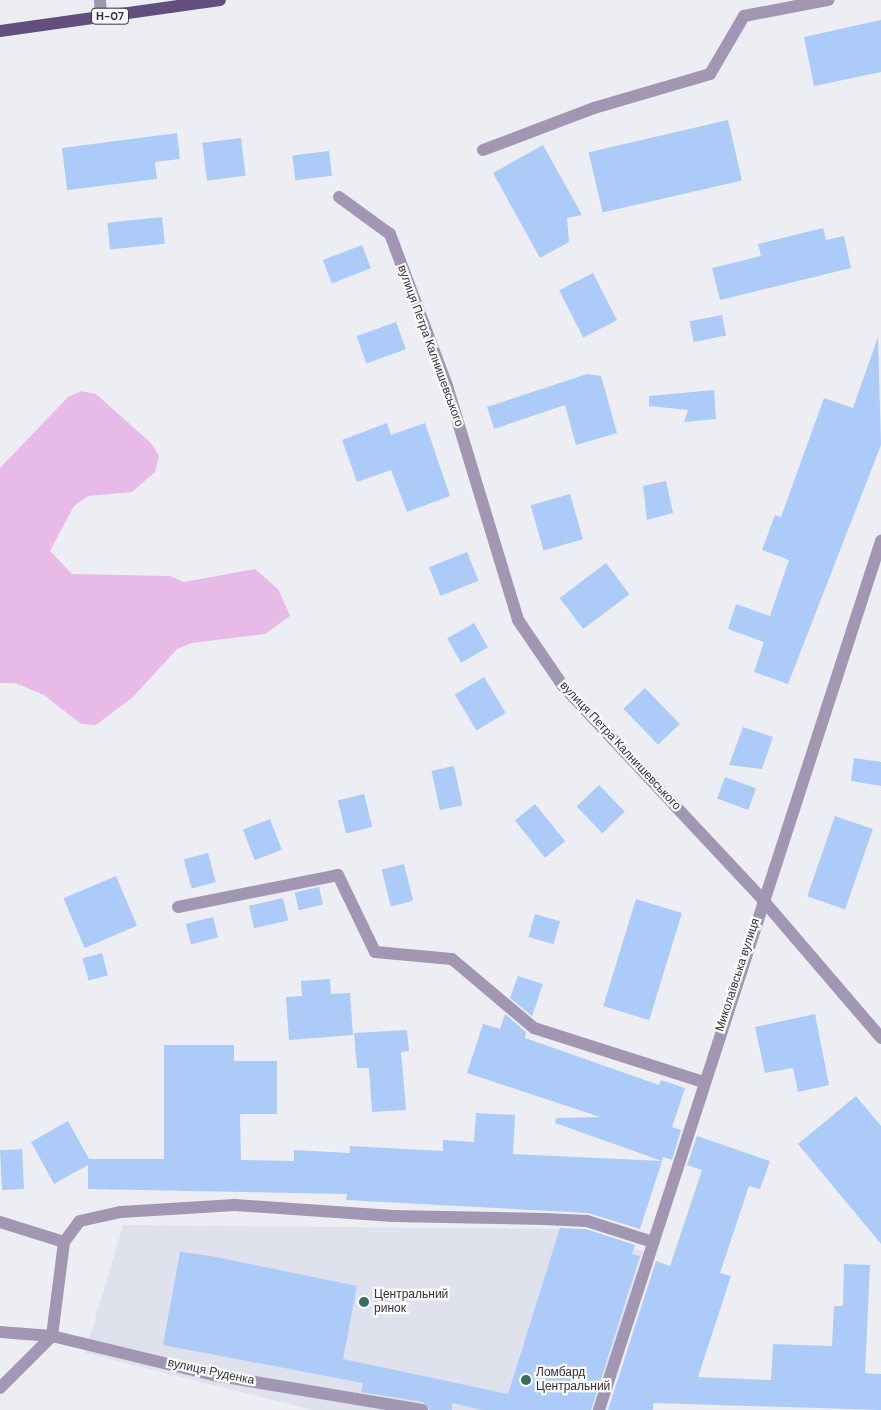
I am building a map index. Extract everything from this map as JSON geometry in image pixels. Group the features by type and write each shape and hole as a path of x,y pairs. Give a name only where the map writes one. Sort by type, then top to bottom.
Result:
{"main road":[{"name":"Н-07","path":"0,31 220,0"}],"street":[{"path":"100,0 101,17"},
{"path":"483,150 594,108 710,74 744,16 828,0"},
{"name":"вулиця Петра Калнишевського","path":"339,197 390,234 447,386 518,620 562,686 762,899 881,1038"},
{"name":"Миколаївська вулиця","path":"599,1410 762,899 881,541"},
{"path":"178,907 338,875 375,952 452,959 534,1028 703,1082"},
{"path":"0,1388 52,1336 64,1242 80,1221 121,1212 235,1205 393,1216 587,1222 653,1242"},
{"path":"0,1222 64,1242"},
{"name":"вулиця Руденка","path":"0,1332 52,1336 213,1375 422,1410"}],"shaded area":[{"path":"82,391 96,394 151,443 159,456 155,472 132,492 88,496 74,506 50,551 72,574 170,576 184,582 255,569 278,589 290,616 265,634 192,643 177,649 133,697 96,725 81,724 44,695 15,683 0,683 0,468 68,397"},
{"name":"Центральний ринок","path":"123,1225 562,1229 643,1251 594,1410 313,1410 85,1353"}],"building":[{"path":"881,20 881,72 814,86 804,37"},
{"path":"728,120 742,180 603,213 589,152"},
{"path":"177,133 180,159 155,162 157,179 67,190 62,148"},
{"path":"241,138 246,176 207,180 202,143"},
{"path":"543,145 582,215 567,218 569,242 540,258 493,173"},
{"path":"329,151 332,176 295,180 292,156"},
{"path":"162,217 165,244 110,250 107,223"},
{"path":"823,228 826,240 844,236 851,268 720,300 712,268 761,256 758,244"},
{"path":"362,245 371,268 332,283 323,260"},
{"path":"593,273 617,320 583,337 559,290"},
{"path":"722,315 726,336 694,342 690,321"},
{"path":"396,322 406,349 366,364 357,336"},
{"path":"878,337 881,445 788,684 754,672 764,642 728,629 736,604 770,616 789,560 762,550 775,515 781,517 824,398 853,408"},
{"path":"587,374 601,376 617,433 576,445 565,405 494,429 487,407"},
{"path":"714,390 716,419 684,422 688,410 649,406 649,396"},
{"path":"387,423 391,435 425,423 450,496 407,512 391,470 357,482 342,440"},
{"path":"666,481 673,513 647,520 643,486"},
{"path":"570,494 583,539 544,550 531,505"},
{"path":"467,552 479,581 441,596 429,567"},
{"path":"606,563 629,594 583,629 560,598"},
{"path":"474,623 488,647 461,663 447,638"},
{"path":"484,677 506,713 476,731 455,695"},
{"path":"645,688 680,724 658,745 623,709"},
{"path":"743,727 773,737 762,769 729,765"},
{"path":"854,758 881,762 881,786 851,781"},
{"path":"454,766 462,805 440,810 432,771"},
{"path":"725,777 756,788 748,810 717,799"},
{"path":"599,785 625,812 602,833 577,807"},
{"path":"364,794 372,827 346,834 338,801"},
{"path":"535,804 565,841 545,858 515,820"},
{"path":"835,816 873,829 845,909 807,896"},
{"path":"270,819 282,850 255,860 243,829"},
{"path":"208,853 216,882 192,888 184,859"},
{"path":"404,864 413,901 391,906 382,870"},
{"path":"116,876 137,926 85,948 64,898"},
{"path":"319,887 323,905 299,910 295,893"},
{"path":"283,898 288,920 254,928 249,906"},
{"path":"636,899 682,913 649,1020 603,1006"},
{"path":"535,914 560,921 553,944 528,937"},
{"path":"213,917 218,937 191,944 186,924"},
{"path":"102,953 108,975 89,980 83,958"},
{"path":"518,976 543,984 532,1016 510,998"},
{"path":"330,979 331,994 350,993 353,1035 289,1040 286,997 302,996 301,981"},
{"path":"505,1014 526,1032 525,1038 659,1085 661,1080 685,1088 672,1127 681,1130 672,1160 663,1157 662,1161 555,1123 556,1118 600,1117 467,1073 483,1024 500,1029"},
{"path":"815,1014 829,1085 798,1092 793,1068 765,1073 755,1027"},
{"path":"407,1030 409,1051 401,1052 406,1110 372,1112 369,1068 357,1068 354,1033"},
{"path":"164,1045 234,1045 234,1061 277,1061 277,1114 240,1114 241,1160 294,1161 294,1150 350,1153 350,1146 443,1151 443,1140 474,1142 476,1113 515,1115 513,1154 662,1161 640,1229 588,1213 346,1200 347,1194 88,1189 88,1165 54,1184 31,1142 68,1121 89,1159 164,1159"},
{"path":"856,1096 881,1126 881,1244 798,1144"},
{"path":"697,1136 770,1161 760,1189 749,1186 720,1273 731,1276 698,1377 771,1380 773,1344 832,1346 834,1306 843,1306 844,1264 870,1265 865,1373 881,1374 881,1410 653,1403 653,1410 608,1410 656,1261 670,1266 702,1170 687,1165"},
{"path":"22,1149 24,1189 2,1190 0,1150"},
{"path":"560,1228 586,1229 635,1245 632,1254 640,1256 591,1410 482,1410 452,1403 452,1410 430,1410 423,1402 361,1392 363,1383 163,1345 180,1252 211,1256 357,1286 343,1359 508,1394"}],"place":[{"name":"Центральний ринок","path":"364,1302"},
{"name":"Ломбард Центральний","path":"526,1380"}]}
